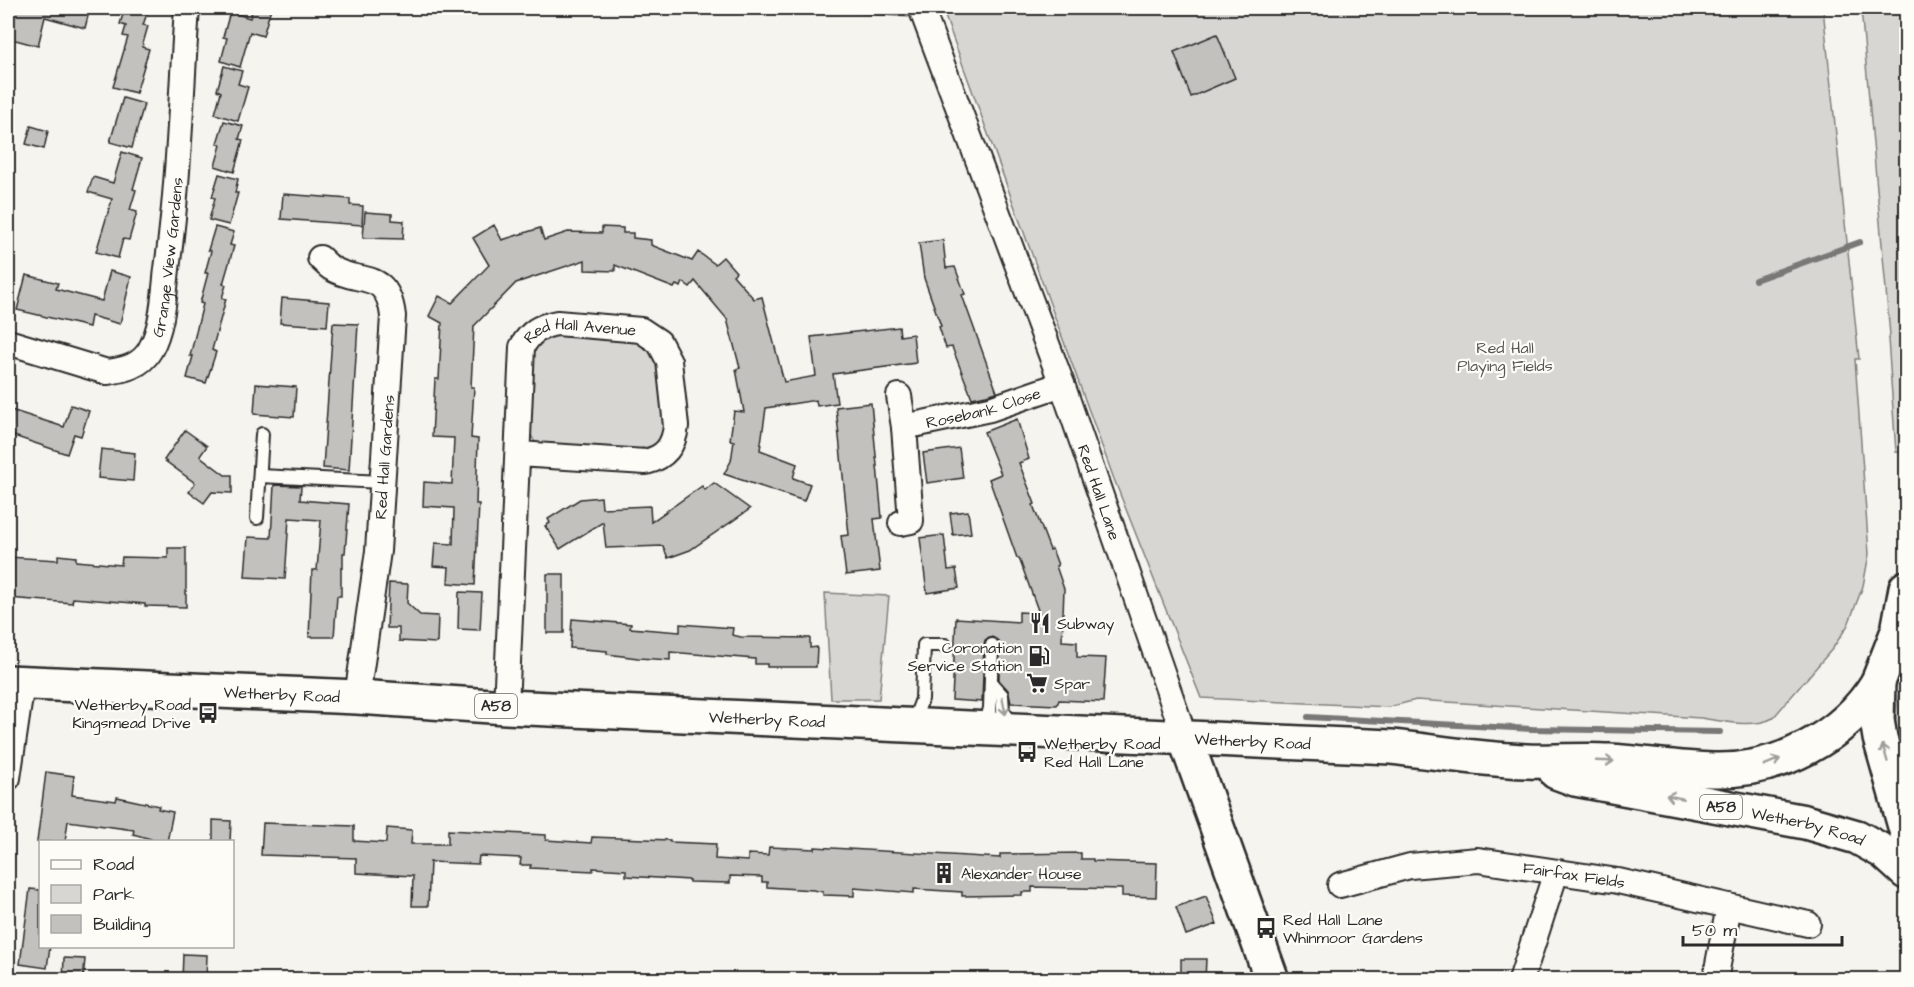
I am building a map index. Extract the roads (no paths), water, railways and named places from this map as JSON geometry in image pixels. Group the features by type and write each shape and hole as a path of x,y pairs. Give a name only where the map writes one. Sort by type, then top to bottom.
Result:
{"main road":[{"path":"1906,588 1902,626 1878,682 1877,720 1906,830"},
{"name":"Wetherby Road","path":"15,682 506,707 1391,747 1526,761 1607,760 1714,770 1761,766 1815,745 1856,712 1869,698 1878,682"},
{"name":"Red Hall Lane","path":"1185,738 1272,980"},
{"name":"Wetherby Road","path":"1526,761 1575,779 1805,822 1857,837 1884,852 1906,872"}],"street":[{"name":"Grange View Gardens","path":"8,342 107,372 123,370 138,363 149,351 156,336 164,297 174,220 187,8"},
{"name":"Red Hall Lane","path":"921,8 1062,384 1185,738"},
{"name":"Red Hall Gardens","path":"320,258 330,268 344,274 366,278 377,284 386,292 393,316 378,551 357,698"},
{"name":"Red Hall Avenue","path":"506,707 522,347 536,330 557,323 641,330 651,334 659,342 669,361 676,426 675,436 665,453 646,462 518,454"},
{"name":"Rosebank Close","path":"904,427 990,409 1062,384"},
{"name":"Rosebank Close","path":"899,396 904,427 911,521 901,523"},
{"path":"8,765 15,682"},
{"name":"Fairfax Fields","path":"1340,885 1410,866 1478,860 1618,881 1808,924"},
{"path":"1521,980 1556,872"},
{"path":"1715,980 1729,906"}],"lane":[{"path":"257,518 262,434"},
{"path":"260,476 382,482"},
{"path":"912,724 922,699 924,645 945,645"},
{"path":"992,645 990,708 1000,729"},
{"path":"991,683 1002,695 1004,711 1000,729"}],"waterway":[{"path":"1755,280 1860,242"},
{"path":"1308,717 1532,729 1720,732"}],"place":[{"name":"Subway","path":"1040,623"},
{"name":"Coronation Service Station","path":"1039,656"},
{"name":"Spar","path":"1037,683"},
{"name":"Wetherby Road Kingsmead Drive","path":"208,713"},
{"name":"Wetherby Road Red Hall Lane","path":"1027,752"},
{"name":"Alexander House","path":"944,873"},
{"name":"Red Hall Lane Whinmoor Gardens","path":"1266,928"}],"park label":[{"name":"Red Hall Playing Fields","path":"1505,356"}]}
